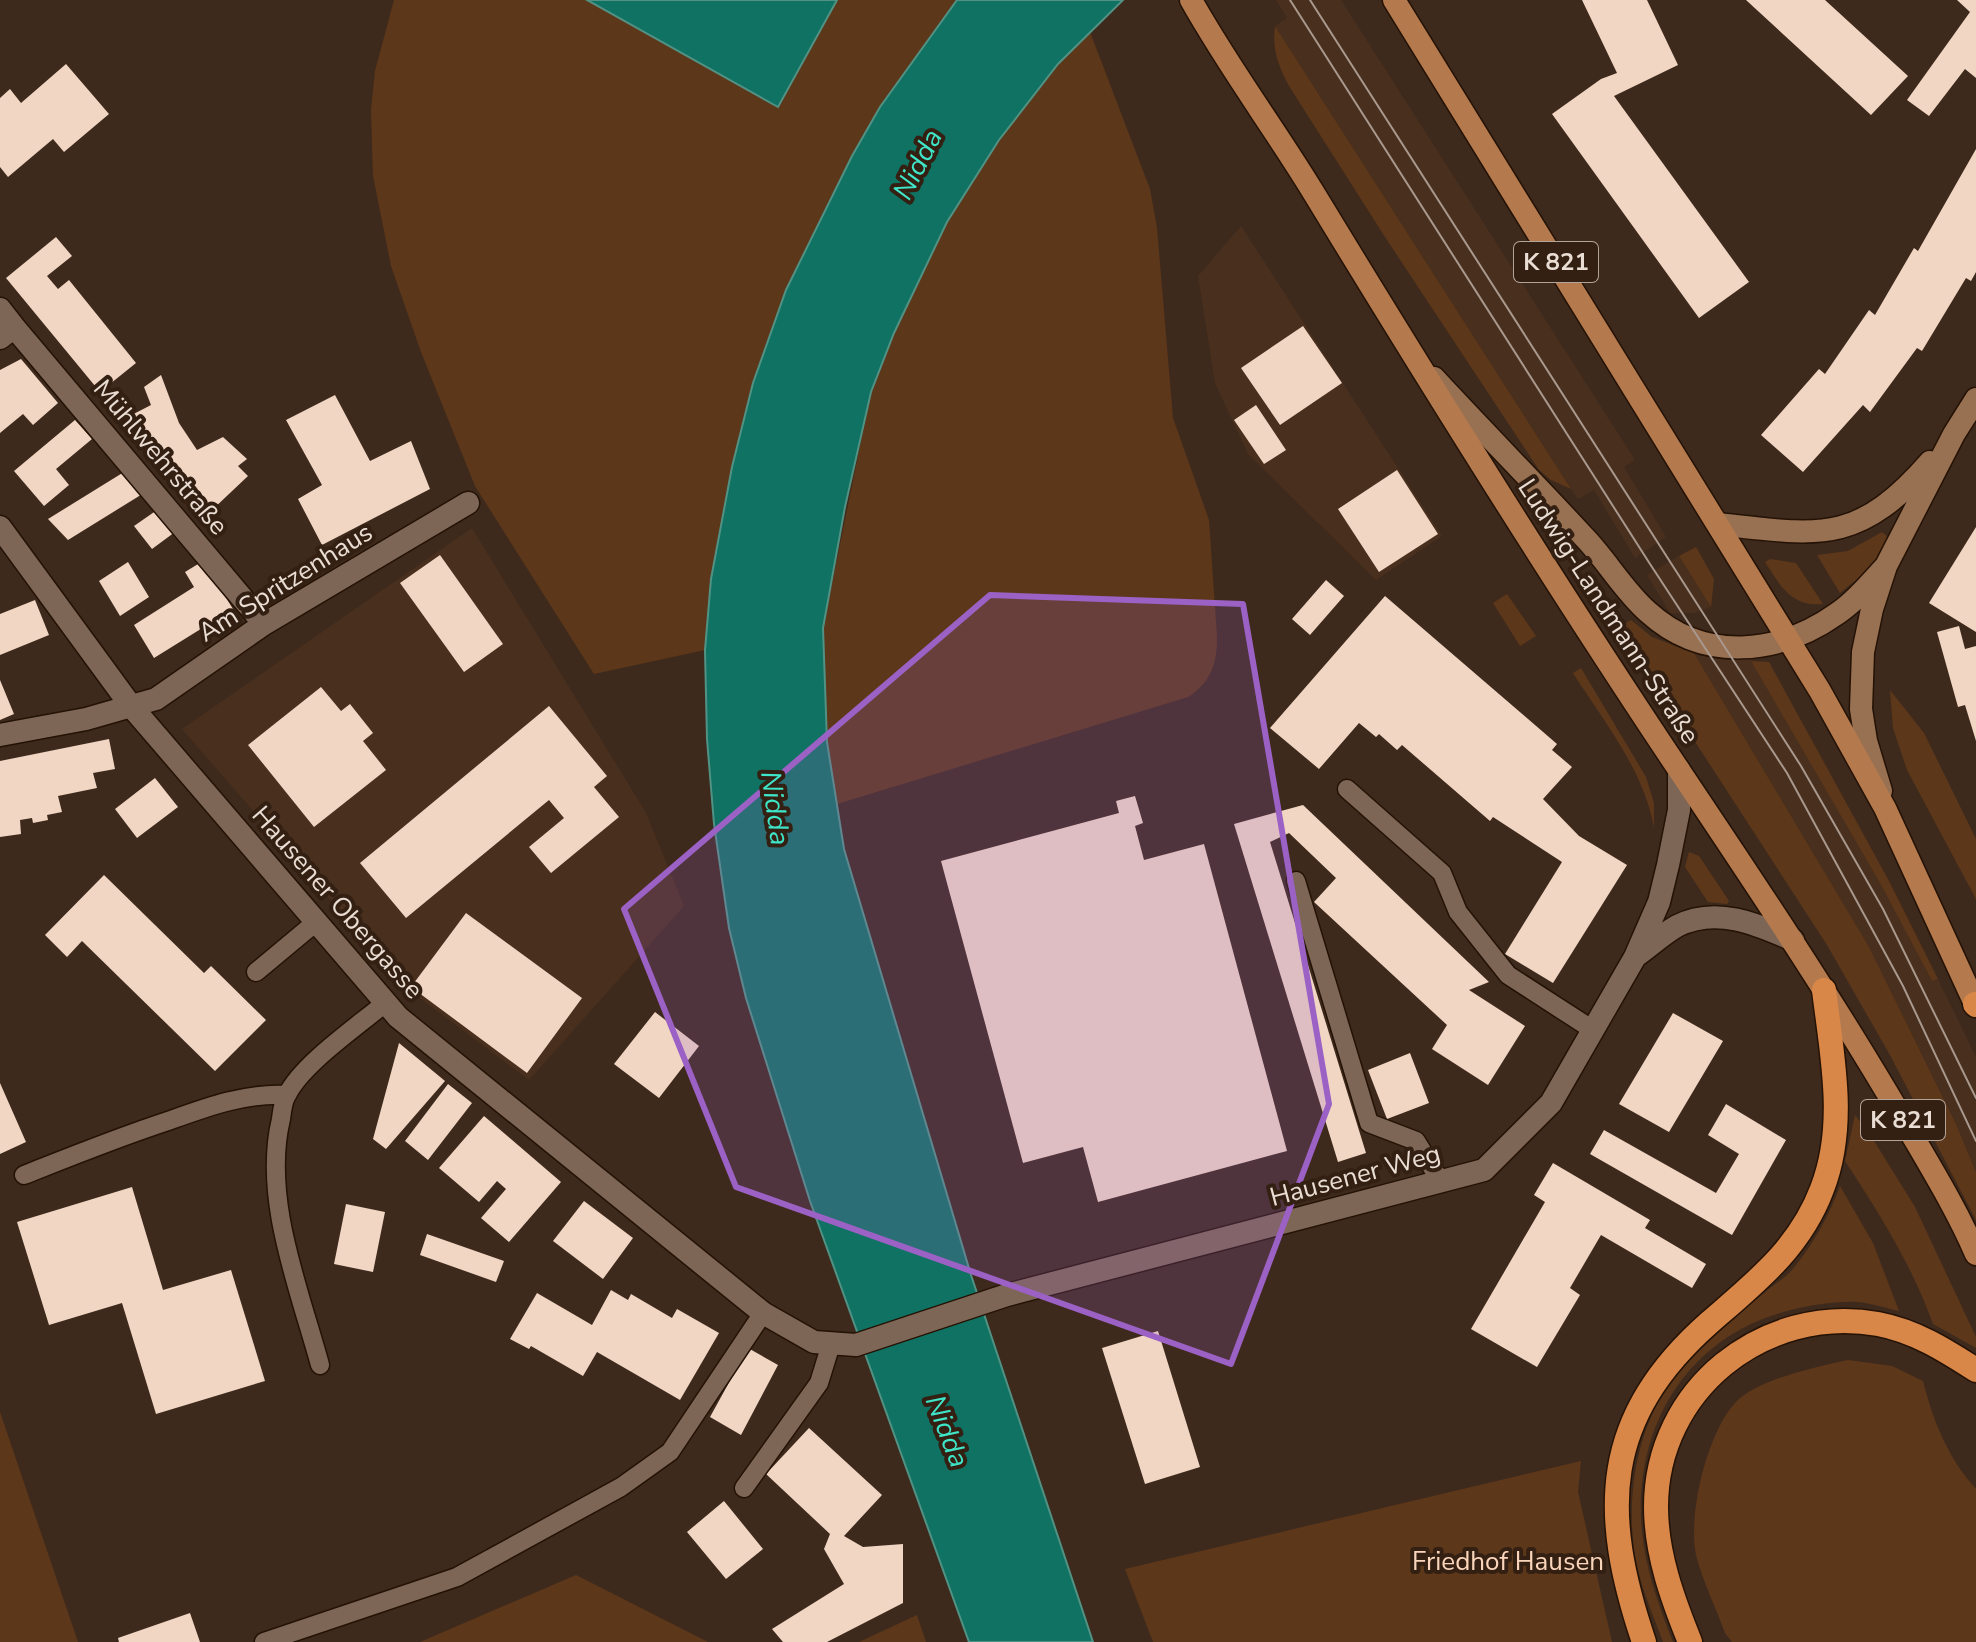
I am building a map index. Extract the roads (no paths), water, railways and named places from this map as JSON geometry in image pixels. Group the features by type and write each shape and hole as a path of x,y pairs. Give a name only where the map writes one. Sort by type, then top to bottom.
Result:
{"highway":[{"path":"1644,1642 1627,1592 1616,1511 1618,1475 1626,1440 1638,1409 1677,1353 1781,1260 1815,1207 1832,1158 1837,1118 1824,990"},
{"path":"1690,1642 1667,1578 1659,1540 1656,1507 1659,1479 1667,1445 1677,1421 1694,1396 1734,1354 1787,1330 1845,1321 1879,1324 1926,1339 1976,1370"}],"main road":[{"name":"Ludwig-Landmann-Straße","path":"1191,0 1239,82 1297,165 1414,357 1679,770 1793,940 1925,1158 1963,1224 1976,1254"},
{"name":"K 821","path":"1394,0 1790,639 1885,808 1976,1005"},
{"path":"1414,357 1588,541 1647,612 1682,637 1723,647 1764,645 1790,639 1840,612 1886,566"},
{"path":"1885,808 1866,741 1860,686 1872,609 1886,566 1954,434 1976,399"},
{"path":"1718,524 1795,533 1839,530 1872,515 1908,488 1954,434"}],"street":[{"name":"Mühlwehrstraße","path":"5,325 264,624"},
{"name":"Am Spritzenhaus","path":"0,735 86,719 156,699 264,624 468,503"},
{"name":"Hausener Obergasse","path":"0,527 131,706 398,1017 763,1313 814,1342 856,1345"},
{"name":"Hausener Weg","path":"856,1345 986,1301 1484,1170 1551,1103 1635,957 1659,902 1668,865 1679,810 1679,770"},
{"name":"Hausener Weg","path":"1635,957 1676,927 1700,918 1735,918 1793,940"}],"lane":[{"path":"1347,789 1442,873 1458,912 1508,975 1593,1030"},
{"path":"1296,881 1369,1123 1416,1141 1441,1182"},
{"path":"256,972 316,922"},
{"path":"320,1365 277,1207 274,1171 277,1133 286,1095 306,1070 385,1003"},
{"path":"24,1175 102,1143 236,1098 259,1093 286,1095"},
{"path":"264,1642 457,1577 621,1487 670,1452 763,1313"},
{"path":"744,1488 819,1383 831,1344"}],"water":[{"path":"587,0 837,0 778,107"},
{"name":"Nidda","path":"957,0 1123,0 1058,64 999,140 947,222 894,333 871,392 845,507 823,628 827,742 844,849 971,1275 1093,1642 969,1642 810,1201 746,998 729,928 714,824 707,739 705,650 711,579 732,467 753,383 786,290 852,156 880,107"}],"tram line":[{"path":"1290,0 1787,773 1903,986 1976,1141"},
{"path":"1310,0 1801,766 1883,909 1976,1098"}],"park label":[{"name":"Friedhof Hausen","path":"1508,1561"}]}
